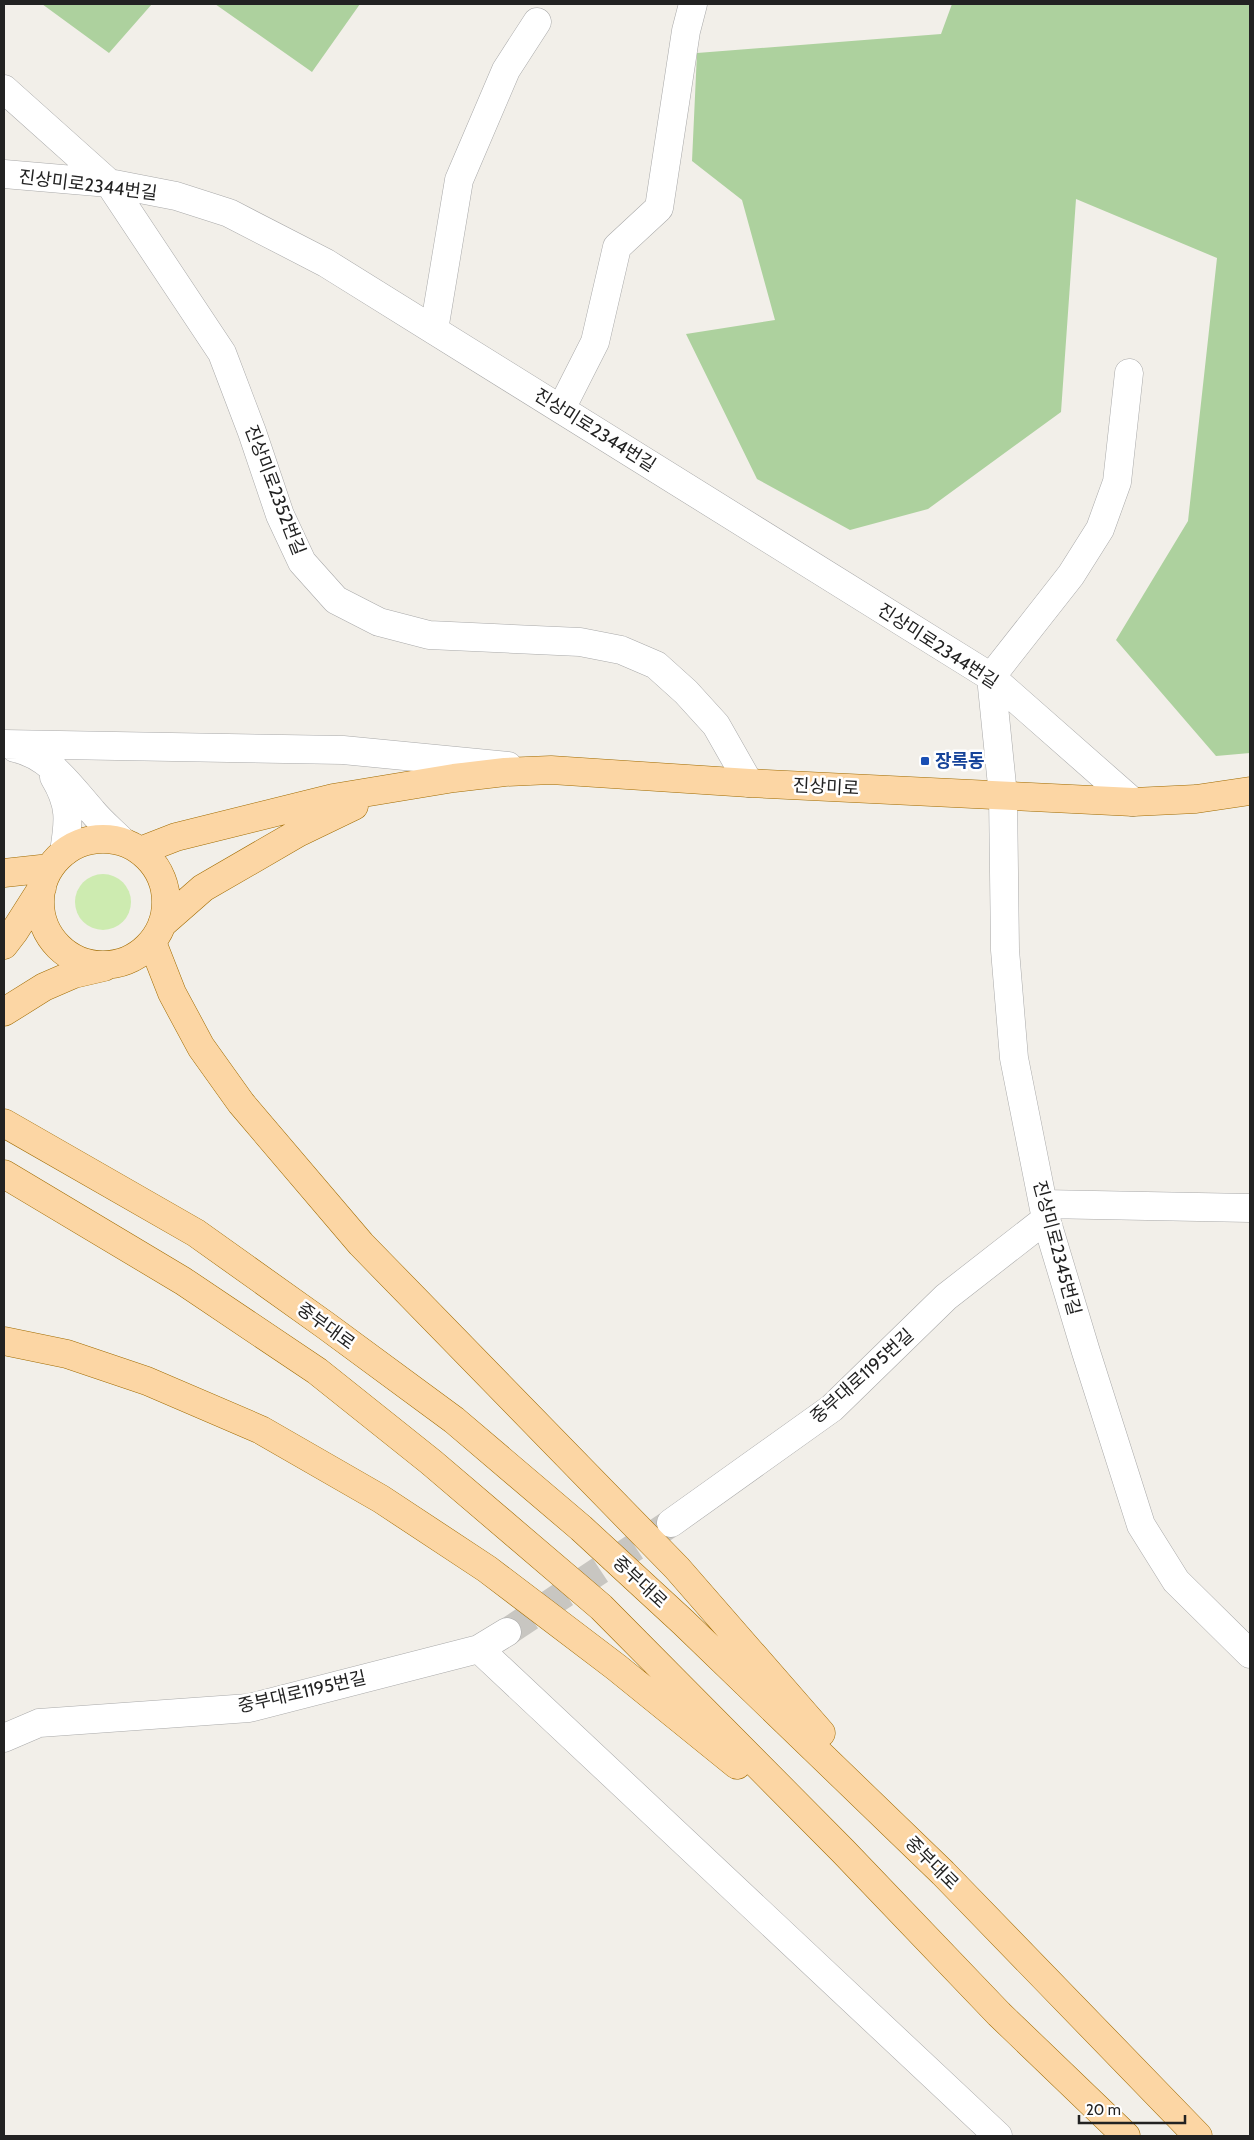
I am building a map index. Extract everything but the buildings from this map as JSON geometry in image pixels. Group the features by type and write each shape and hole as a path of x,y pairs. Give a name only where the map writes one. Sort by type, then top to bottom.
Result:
{"main road":[{"name":"진상미로","path":"402,787 463,777 551,770 749,784 1133,802 1196,799 1250,791"},
{"path":"131,846 176,837 333,798 402,787"},
{"path":"4,1012 44,987 66,977 117,964 136,956 203,888 253,858 343,810 402,787"},
{"path":"4,945 14,932 52,869 82,842 102,838 131,846 155,865 164,884 167,904 157,933 172,993 201,1047 241,1103 361,1244 677,1568 944,1873"},
{"path":"4,873 52,869"},
{"path":"52,869 40,909 46,929 58,946 76,959 96,965 117,964"},
{"name":"중부대로","path":"4,1123 196,1234 325,1325 454,1420 596,1542 683,1622 944,1873 1198,2136"},
{"path":"4,1174 183,1281 317,1371 431,1462 601,1607 843,1851 999,2014 1126,2136"},
{"path":"4,1341 67,1354 147,1381 261,1430 381,1499 495,1574 616,1667 843,1851"}],"street":[{"path":"561,409 595,342 617,247 659,208 686,31 693,4"},
{"path":"434,330 460,180 506,70 537,22"},
{"name":"진상미로2352번길","path":"4,90 109,183 222,353 287,530 302,562 336,600 379,622 429,635 580,642 621,650 656,665 686,692 716,725 749,784"},
{"name":"진상미로2344번길","path":"4,174 109,183 176,196 230,213 326,263 991,677 1133,802"},
{"path":"991,677 1071,575 1100,529 1117,482 1130,373"},
{"name":"진상미로2345번길","path":"991,677 1002,795 1005,950 1014,1058 1044,1212 1141,1526 1176,1581 1250,1654"},
{"path":"4,745 24,750 42,759 70,785 93,812 131,846"},
{"path":"4,745 343,750 551,770"},
{"path":"42,759 66,799 69,823 52,869"},
{"path":"1044,1212 1250,1208"},
{"name":"중부대로1195번길","path":"671,1523 832,1408 946,1298 1044,1212"},
{"name":"중부대로1195번길","path":"4,1738 40,1723 249,1708 479,1649 507,1632"},
{"path":"479,1649 998,2136"},
{"path":"4,1717 40,1723"}],"green space":[{"path":"42,4 152,4 109,53"},
{"path":"215,4 360,4 312,72"},
{"path":"952,4 1250,4 1250,753 1216,756 1116,640 1188,521 1217,258 1076,199 1061,412 928,509 850,530 757,479 686,334 775,320 742,200 692,161 697,53 941,34"},
{"path":"103,874 114,876 123,882 129,891 131,902 129,913 123,922 114,928 103,930 92,928 83,922 77,913 75,902 77,891 83,882 92,876"}],"tunnel":[{"path":"507,1632 668,1525"}],"place":[{"name":"장록동","path":"925,761"}]}
